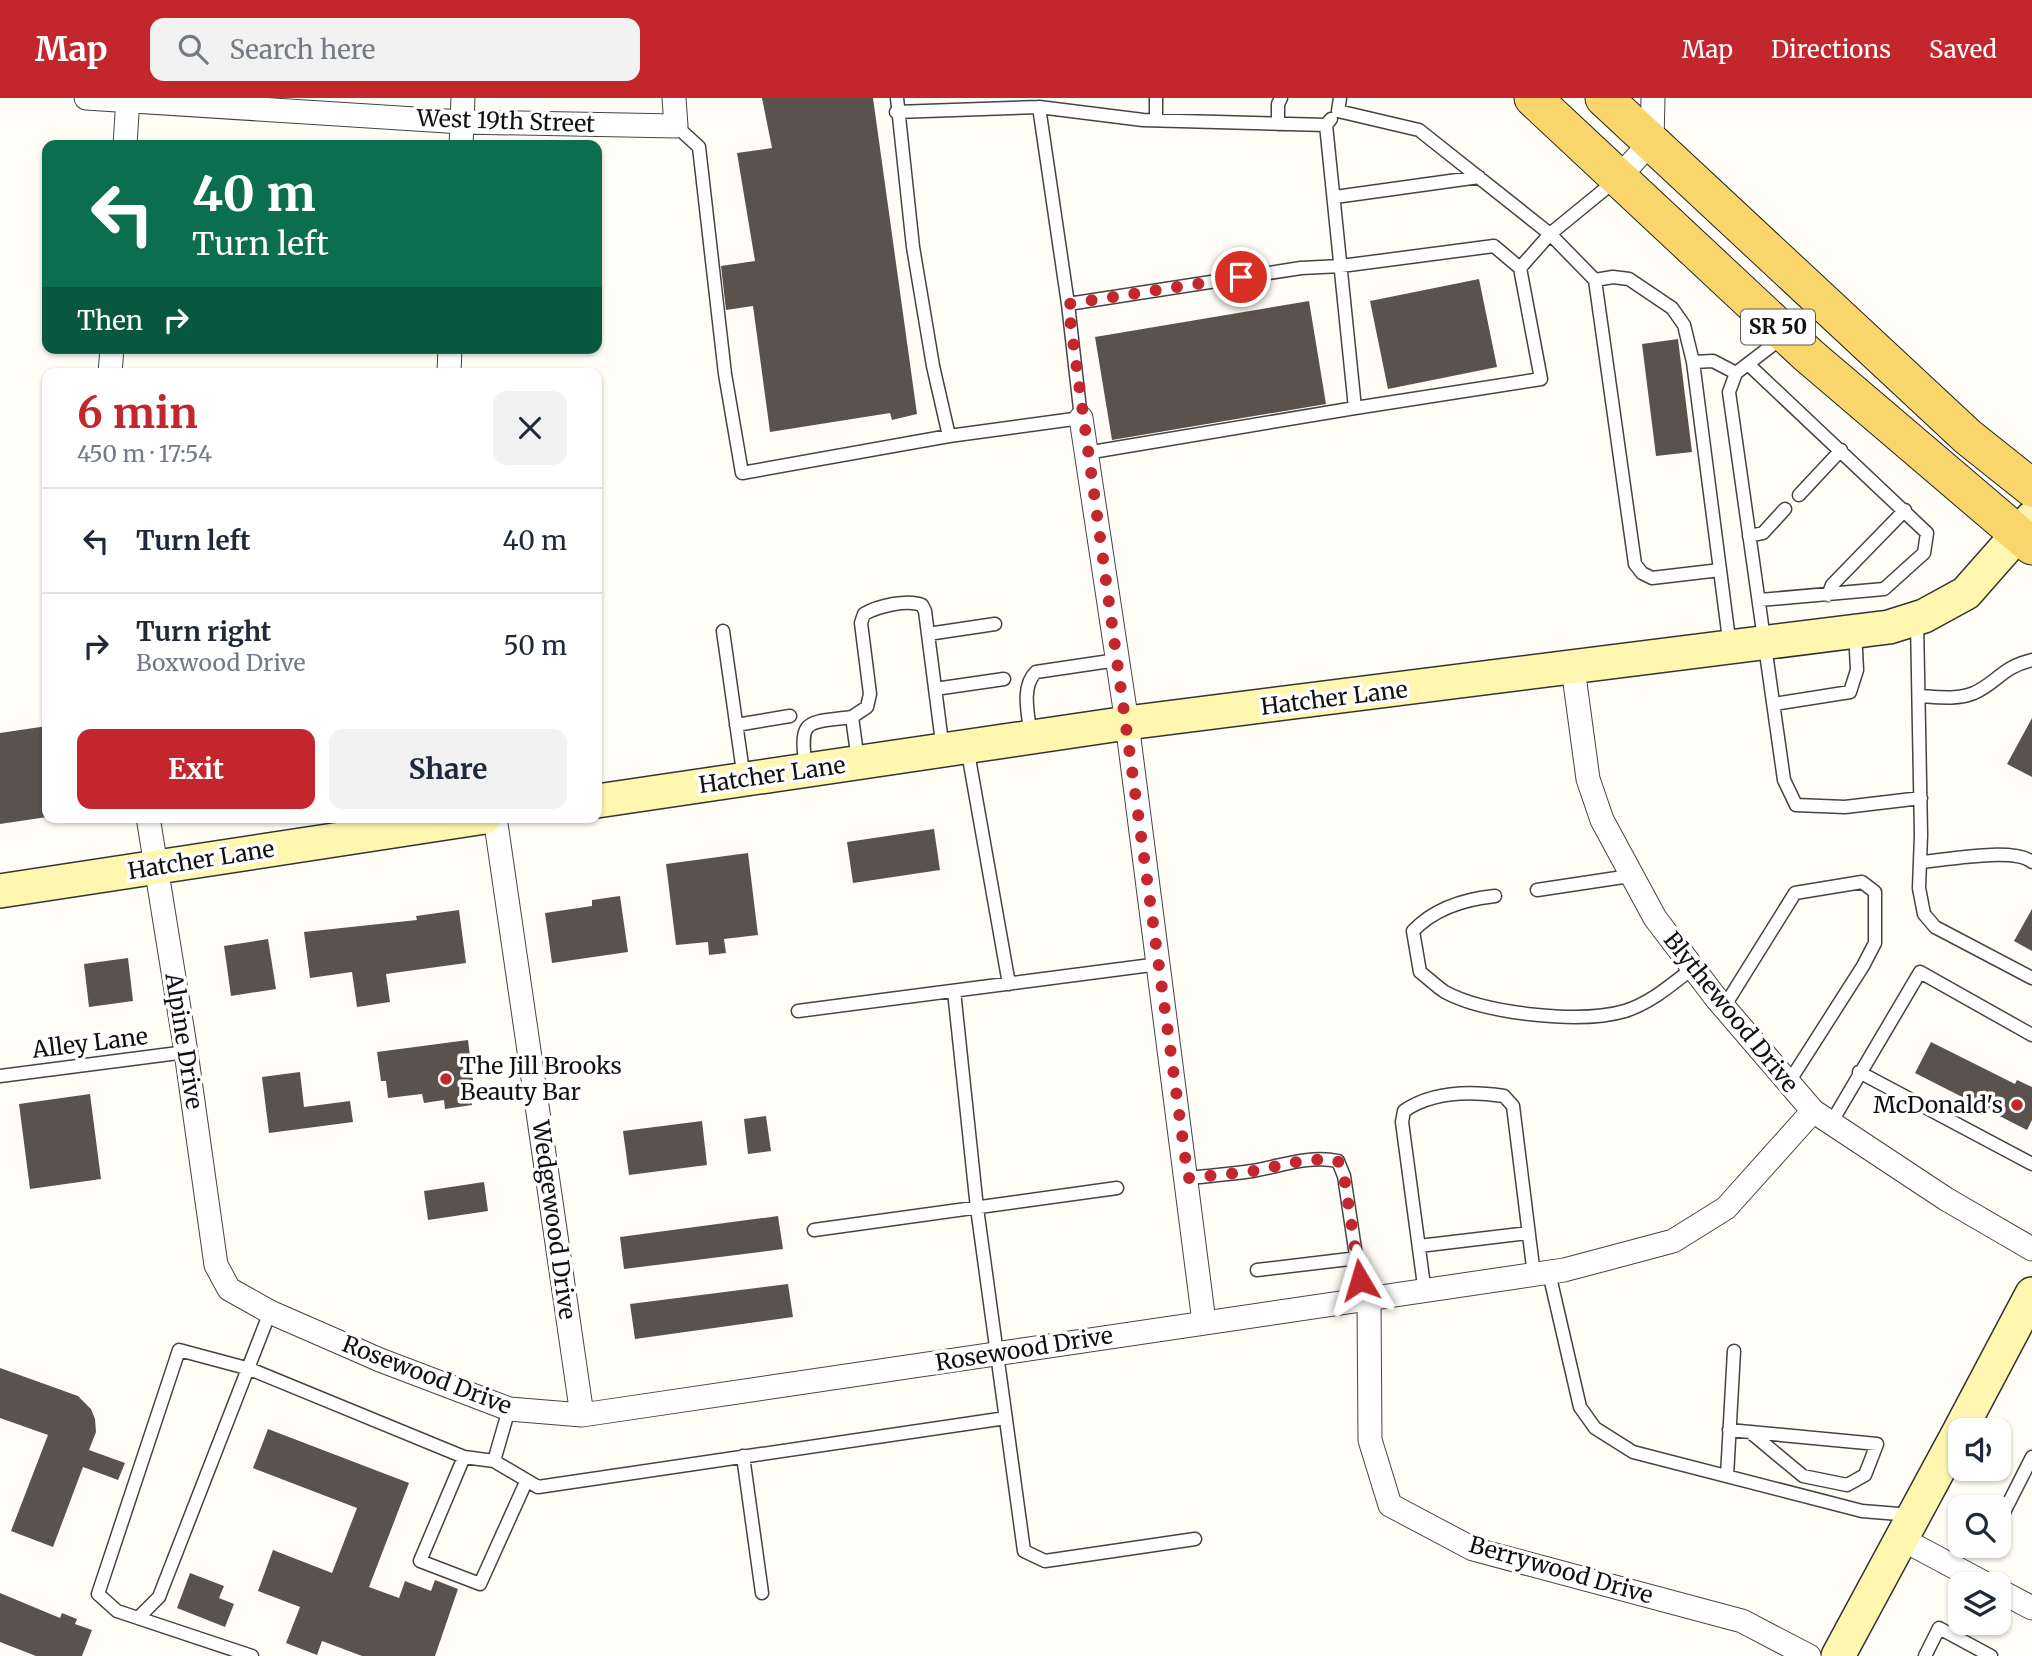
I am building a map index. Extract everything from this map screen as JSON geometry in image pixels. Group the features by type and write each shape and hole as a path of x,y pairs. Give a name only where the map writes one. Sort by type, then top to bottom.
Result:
{"main road":[{"name":"SR 50","path":"1533,98 1786,334 2026,533"},
{"path":"1604,98 1968,437 2032,488"}],"street":[{"name":"West 19th Street","path":"86,98 462,122 676,126"},
{"path":"461,140 463,98"},
{"path":"674,98 676,126"},
{"path":"1619,177 1652,141 1653,98"},
{"path":"125,140 128,99"},
{"path":"1081,418 1127,723 1188,1178 1204,1322"},
{"name":"Hatcher Lane","path":"602,800 1127,723 1889,627 1917,618 1966,593 2026,533"},
{"name":"Blythewood Drive","path":"1573,668 1588,779 1602,820 1655,918 1693,968 1822,1117 1946,1199 2032,1249"},
{"name":"Alpine Drive","path":"149,823 186,1052 216,1265"},
{"name":"Hatcher Lane","path":"0,891 445,823"},
{"name":"Wedgewood Drive","path":"496,823 582,1415"},
{"name":"Rosewood Drive","path":"216,1265 229,1289 270,1312 380,1360 509,1409 582,1415 1204,1322 1366,1302 1541,1274 1673,1241 1727,1208 1822,1117"},
{"path":"1966,1418 2032,1294"},
{"name":"Berrywood Drive","path":"1366,1302 1370,1440 1390,1505 1473,1549 1742,1621 1809,1656"},
{"path":"1838,1656 1948,1453"},
{"path":"1909,1527 1970,1572"},
{"path":"2011,1597 2032,1608"}],"lane":[{"path":"897,98 896,112 913,247 933,366 949,436"},
{"path":"1156,98 1156,120"},
{"path":"1340,98 1338,111 1326,125 1355,408"},
{"path":"1276,100 1278,124"},
{"path":"676,126 698,147 725,374 743,473 949,436 1081,418 1068,304 1039,107"},
{"path":"896,112 1039,107 1156,120 1326,125"},
{"path":"1338,111 1419,130 1550,234 1595,281 1635,564 1642,573 1652,578 1720,570"},
{"path":"1335,197 1479,177"},
{"path":"1520,268 1550,234 1619,177"},
{"path":"1068,304 1301,268 1341,266 1494,246 1520,268 1541,379 1086,453"},
{"path":"1595,281 1613,276 1629,279 1672,308 1684,325 1693,362 1730,647"},
{"path":"1786,334 1736,373 1729,392 1767,643 1784,780 1796,805 1845,807 1921,798"},
{"path":"1693,362 1713,360 1736,373"},
{"path":"1748,364 1927,533 1924,553 1884,589 1759,600"},
{"path":"1799,495 1841,450"},
{"path":"1749,536 1763,533 1785,509"},
{"path":"1828,595 1832,585 1905,510"},
{"path":"806,770 802,737 806,728 814,722 852,717 867,707 870,694 861,623 864,614 873,609 915,602 922,605 935,689 955,748 1009,984"},
{"path":"1917,618 1921,798 1919,888 1924,915 1935,927 2032,978"},
{"path":"928,634 995,624"},
{"path":"723,631 744,779"},
{"path":"1774,704 1850,692 1857,670 1855,631"},
{"path":"1031,737 1027,686 1031,677 1036,673 1117,660"},
{"path":"1919,696 1952,698 1975,693 2012,664 2032,660"},
{"path":"935,689 1004,679"},
{"path":"736,724 790,716"},
{"path":"852,717 858,762"},
{"path":"1920,862 2006,855 2026,856 2032,862"},
{"path":"1537,890 1630,876"},
{"path":"1724,1007 1795,893 1862,882 1875,892 1875,943 1789,1082"},
{"path":"1495,896 1473,898 1427,917 1413,931 1420,972 1445,992 1504,1013 1604,1015 1627,1010 1655,997 1693,968"},
{"path":"798,1011 1159,964"},
{"path":"1822,1117 1859,1072 1920,972 2032,1035"},
{"path":"954,991 977,1208 1024,1551 1045,1562 1195,1539"},
{"name":"Alley Lane","path":"0,1076 186,1052"},
{"path":"1859,1072 2032,1164"},
{"path":"1425,1293 1402,1122 1404,1111 1419,1101 1471,1091 1504,1096 1513,1106 1528,1233 1580,1407 1595,1427 1633,1451 1862,1511 1909,1527"},
{"path":"1188,1178 1252,1171 1294,1162 1326,1159 1338,1161 1344,1176 1366,1302"},
{"path":"814,1230 1117,1188"},
{"path":"1419,1246 1528,1233"},
{"path":"1257,1270 1358,1258"},
{"path":"138,1618 159,1597 270,1312"},
{"path":"252,1656 117,1611 98,1594 179,1350 250,1369 464,1457 494,1461 526,1482 538,1486 1006,1418"},
{"path":"1727,1476 1734,1351"},
{"path":"494,1461 509,1409"},
{"path":"1730,1430 1877,1444 1865,1475 1847,1485 1803,1476 1750,1432"},
{"path":"743,1456 762,1593"},
{"path":"464,1457 420,1561 451,1574 480,1584 526,1482"},
{"path":"2011,1498 2032,1457"},
{"path":"1925,1656 1940,1628 1991,1656"}],"building":[{"path":"762,98 873,98 917,414 892,420 890,413 770,432 753,306 726,310 721,266 755,261 737,153 772,148"},
{"path":"1479,279 1497,367 1388,389 1370,301"},
{"path":"1309,301 1326,404 1112,440 1095,337"},
{"path":"1678,339 1692,452 1656,456 1642,344"},
{"path":"2032,718 2032,777 2007,764"},
{"path":"42,727 42,818 0,824 0,733"},
{"path":"934,829 940,870 853,883 847,842"},
{"path":"748,853 758,935 724,939 726,953 709,955 708,942 676,945 666,864"},
{"path":"620,896 628,952 552,963 545,913 592,906 592,900"},
{"path":"2032,909 2032,951 2014,941"},
{"path":"459,910 466,963 386,974 390,1002 357,1007 352,972 310,978 304,932 417,920 416,916"},
{"path":"268,939 276,989 231,996 224,946"},
{"path":"128,958 133,1001 89,1007 84,964"},
{"path":"468,1040 475,1096 471,1096 472,1105 445,1109 444,1100 424,1103 422,1094 388,1098 386,1081 381,1081 377,1052"},
{"path":"1931,1042 2015,1084 2017,1080 2032,1087 2032,1120 2027,1130 1915,1073"},
{"path":"300,1072 304,1107 350,1101 353,1122 269,1133 262,1077"},
{"path":"90,1094 101,1179 30,1189 19,1104"},
{"path":"766,1116 771,1151 748,1154 744,1119"},
{"path":"702,1121 707,1165 629,1175 623,1131"},
{"path":"484,1182 488,1211 428,1220 424,1191"},
{"path":"778,1216 783,1249 624,1269 620,1237"},
{"path":"788,1284 793,1317 635,1339 630,1304"},
{"path":"0,1368 78,1396 91,1409 95,1419 96,1432 89,1450 125,1463 118,1480 83,1467 53,1547 11,1531 48,1435 0,1418"},
{"path":"268,1429 409,1483 369,1587 399,1598 405,1581 431,1591 435,1580 458,1589 435,1656 362,1656 322,1641 317,1655 286,1643 300,1607 258,1591 273,1550 332,1573 357,1508 253,1468"},
{"path":"190,1573 224,1586 219,1598 234,1604 225,1627 177,1608"},
{"path":"0,1593 60,1618 62,1613 77,1619 75,1624 92,1630 82,1656 36,1656 0,1642"}],"place":[{"name":"The Jill Brooks Beauty Bar","path":"446,1079"},
{"name":"McDonald's","path":"2017,1105"}],"route":[{"path":"1241,277 1068,304 1081,418 1127,723 1188,1178 1252,1171 1294,1162 1326,1159 1338,1161 1344,1176 1360,1280"}]}
